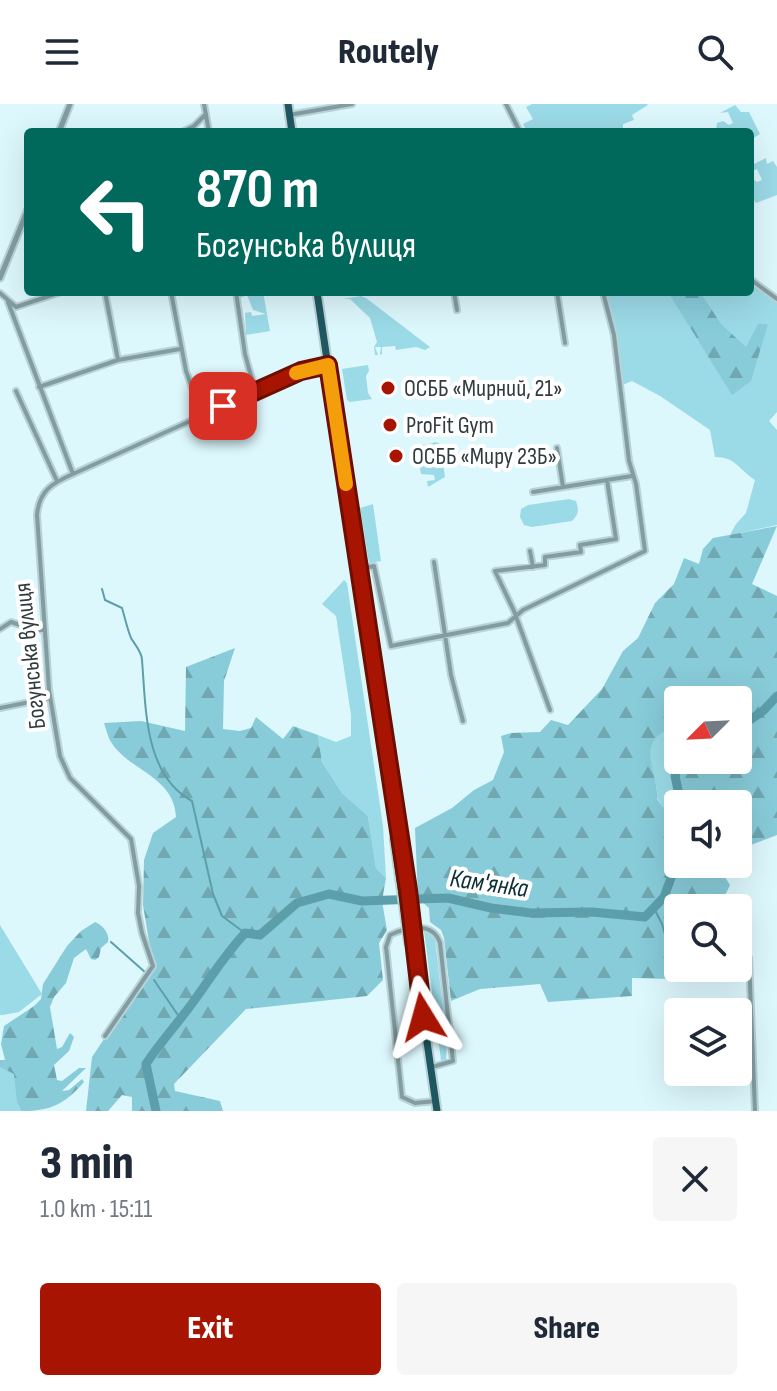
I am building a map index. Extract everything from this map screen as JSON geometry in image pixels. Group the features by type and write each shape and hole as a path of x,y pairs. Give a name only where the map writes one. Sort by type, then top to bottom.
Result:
{"main road":[{"path":"288,104 291,128"},
{"path":"318,296 437,1111"}],"street":[{"path":"61,128 70,104"},
{"path":"204,104 208,128"},
{"path":"289,115 352,104"},
{"path":"506,104 518,128"},
{"path":"190,128 206,114"},
{"path":"0,278 24,219"},
{"path":"754,282 777,299"},
{"path":"0,293 16,307 49,296"},
{"path":"106,296 118,360"},
{"path":"172,296 180,349 202,415"},
{"path":"237,296 247,365 255,391"},
{"path":"455,296 457,310"},
{"path":"558,296 565,343"},
{"path":"359,569 374,566 391,646 508,623 523,610 645,551 614,335 604,296"},
{"path":"8,302 73,474"},
{"path":"39,387 118,360 180,349"},
{"path":"16,391 57,481 301,371 328,365"},
{"path":"557,448 563,487"},
{"path":"533,492 632,476"},
{"path":"550,710 495,571 545,565 545,557 581,552 580,545 616,539 607,480"},
{"name":"Богунська вулиця","path":"57,481 45,490 37,515 50,698 60,756 70,778 131,839 139,886 138,913 153,966 105,1036"},
{"path":"530,551 533,567"},
{"path":"434,562 451,675 463,721"},
{"path":"0,629 11,622 44,630"},
{"path":"0,708 50,698"},
{"path":"431,1067 453,1061 440,943 436,933 423,928 390,935 386,947 402,1097 415,1103 436,1101"},
{"path":"750,982 755,1111"}],"shaded area":[{"path":"532,104 648,105 632,115 634,120 623,124 623,128 525,128 523,124 533,119 526,107"},
{"path":"735,105 741,112 749,112 760,134 754,138 754,128 716,128 717,123 723,121 729,125 733,123 728,112 720,113"},
{"path":"766,158 767,164 773,161 777,167 777,195 756,203 754,180 762,180 757,169 754,170 754,164"},
{"path":"754,282 777,299 777,412 769,421 777,430 777,525 730,535 746,513 755,480 732,461 715,457 710,430 632,381 620,386 614,335 604,296 754,296"},
{"path":"247,296 264,296 270,331 246,335 245,313 251,312 252,316 266,314 253,310"},
{"path":"361,296 430,347 425,350 416,347 396,350 395,346 382,347 380,355 381,347 375,347 378,355 375,355 374,347 377,342 370,318 350,299 342,299"},
{"path":"368,365 368,393 372,399 350,402 347,400 342,369"},
{"path":"436,442 440,444 445,477 428,487 427,481 435,480 434,475 421,474 417,447"},
{"path":"569,499 576,501 578,507 572,521 532,527 524,525 520,517 521,509 528,505"},
{"path":"373,504 381,561 369,563 360,508"},
{"path":"344,580 347,583 383,826 386,878 376,868 368,816 342,793 322,762 318,735 336,742 351,736 351,715 336,616 322,604"},
{"path":"663,732 664,774 676,774 678,790 664,790 663,807 657,798 650,757 655,739"},
{"path":"0,925 42,994 19,1012 3,1015 0,1015"},
{"path":"424,931 433,934 435,939 447,1041 446,1061 441,1060"},
{"path":"0,1065 15,1070 31,1111 0,1111"}],"green space":[{"path":"670,296 703,296 721,324 746,347 758,324 768,324 751,381 732,395"},
{"path":"777,526 752,584 777,596 777,835 752,845 752,790 677,790 676,774 752,774 752,686 664,686 664,732 655,739 651,757 657,799 664,807 664,878 726,878 730,885 726,894 664,894 664,979 632,978 632,996 548,1002 540,984 480,989 451,1001 444,938 441,930 430,922 429,908 418,898 415,828 493,780 504,752 501,736 540,732 551,720 568,725 602,689 623,651 638,638 655,603 674,584 684,558 699,564 703,549 713,538"},
{"path":"235,648 224,681 223,729 240,731 251,728 256,717 283,739 293,726 318,735 322,762 342,793 368,816 376,868 386,878 382,901 387,930 379,943 383,980 367,996 246,1009 174,1084 175,1091 220,1101 223,1111 132,1111 132,1097 122,1095 108,1111 86,1111 92,1057 153,966 143,905 144,860 153,833 176,817 168,792 119,752 110,740 104,723 141,721 185,731 186,667"},
{"path":"95,922 105,930 108,942 95,960 91,959 86,949 74,958 66,983 50,1007 57,1049 62,1047 70,1033 74,1037 69,1051 54,1065 57,1080 62,1081 79,1068 86,1068 62,1091 69,1090 82,1079 84,1082 57,1105 22,1111 17,1102 14,1074 0,1067 0,1060 5,1060 1,1044 4,1026 41,999 43,984 67,946"}],"waterway":[{"path":"102,589 105,600 122,608 131,638 141,654 147,719 156,758 164,775 192,801 213,894 222,916 245,933"},
{"name":"Кам'янка","path":"752,718 777,696"},
{"name":"Кам'янка","path":"676,774 678,790"},
{"name":"Кам'янка","path":"156,1111 146,1064 245,933 260,935 297,903 329,894 362,901 448,898 531,913 592,912 645,917 664,897 671,878"},
{"path":"654,908 664,931"},
{"path":"111,942 146,973"},
{"path":"154,980 180,1018"}],"slow traffic":[{"path":"296,373 328,365 346,484"}],"place":[{"name":"ОСББ «Мирний, 21»","path":"388,388"},
{"name":"ProFit Gym","path":"390,425"},
{"name":"ОСББ «Миру 23Б»","path":"396,456"}],"route":[{"path":"223,406 301,371 328,365 416,944 423,1017"}]}
